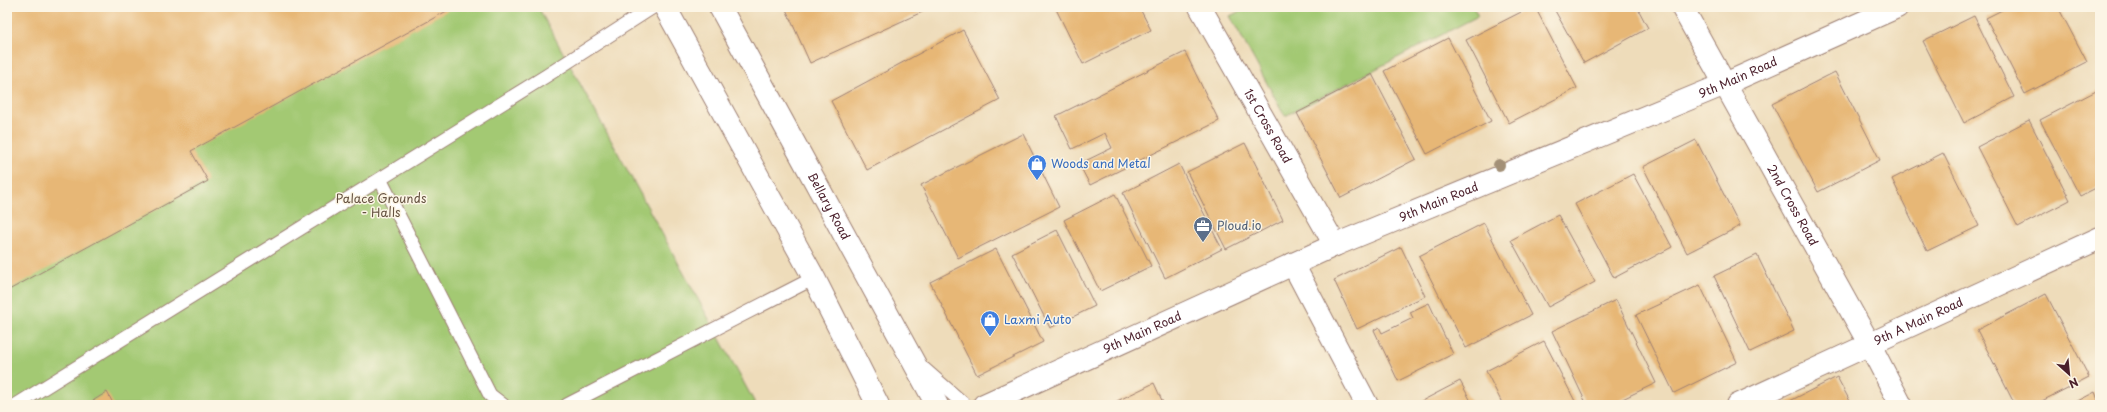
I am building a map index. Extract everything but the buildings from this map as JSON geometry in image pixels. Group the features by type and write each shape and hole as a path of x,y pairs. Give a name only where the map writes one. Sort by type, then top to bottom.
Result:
{"street":[{"path":"665,7 814,278 877,405"},
{"name":"Bellary Road","path":"720,7 915,361 937,405"},
{"name":"1st Cross Road","path":"1200,7 1335,245"},
{"name":"2nd Cross Road","path":"1682,7 1870,345 1901,405"},
{"name":"9th Main Road","path":"984,405 1335,245 1725,84 1896,7"},
{"name":"9th A Main Road","path":"1738,405 2100,238"},
{"path":"1293,264 1367,405"}],"lane":[{"path":"16,405 380,179 653,7"},
{"path":"380,179 490,395 503,405"},
{"path":"567,405 814,278"},
{"path":"915,361 965,405"}],"green space":[{"name":"Palace Grounds - Halls","path":"7,7 538,7 756,405 7,405"},
{"path":"1248,7 1473,7 1478,16 1285,116 1230,16"}],"place":[{"name":"Woods and Metal","path":"1037,181"},
{"name":"Ploud.io","path":"1203,243"},
{"name":"Laxmi Auto","path":"990,337"}]}
